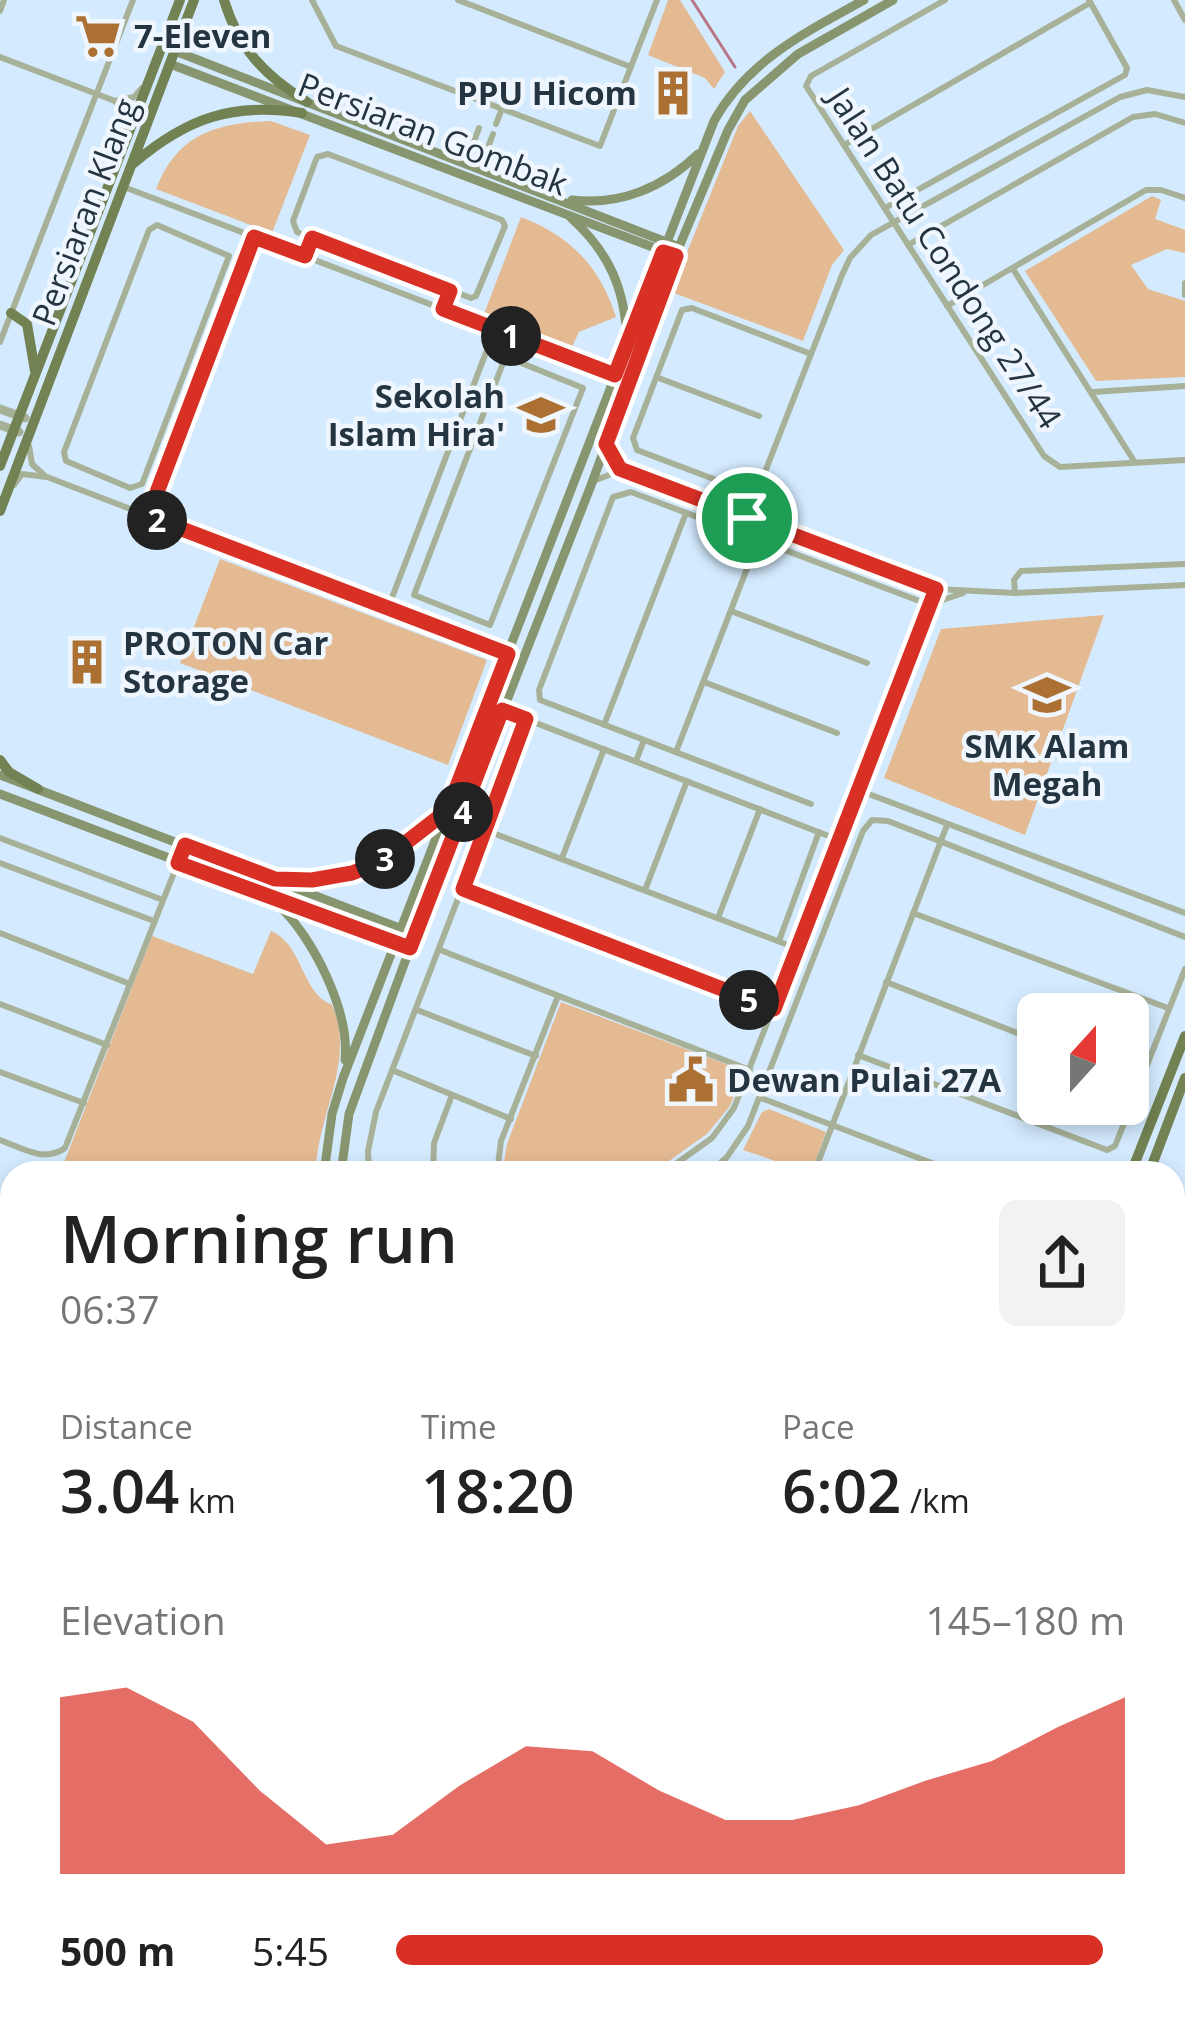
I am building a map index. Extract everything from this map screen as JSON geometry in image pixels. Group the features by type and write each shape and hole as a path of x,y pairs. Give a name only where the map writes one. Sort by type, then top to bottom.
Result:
{"main road":[{"name":"Persiaran Klang","path":"3,504 124,187 125,163 180,0"},
{"name":"Persiaran Klang","path":"0,466 194,0"},
{"path":"224,0 252,59 304,107"},
{"path":"326,1161 343,1078 722,106 751,72 792,40 864,0"},
{"path":"343,1161 350,1114 410,948 720,147 745,100 798,54 893,0"},
{"name":"Persiaran Gombak","path":"172,57 567,214 678,251"},
{"path":"125,163 218,115 264,106 304,107"},
{"name":"Persiaran Gombak","path":"304,107 555,197 665,247"},
{"path":"555,197 602,201 634,194 666,181 702,152"},
{"path":"567,214 597,244 618,282 627,345"},
{"path":"11,313 27,324 35,375"},
{"path":"0,760 38,789"},
{"path":"0,775 416,934"},
{"path":"0,794 410,948"},
{"path":"275,879 312,880 367,868 410,842 448,810"},
{"path":"267,896 290,918 330,986 345,1031 343,1078"},
{"path":"1136,1161 1185,1036"},
{"path":"1154,1161 1185,1078"}],"street":[{"path":"0,11 4,0"},
{"path":"0,342 133,0"},
{"path":"312,0 336,46 486,109 599,146 657,0"},
{"path":"458,0 631,67"},
{"name":"Jalan Batu Condong 27/44","path":"945,0 811,76 806,86 1044,456 1060,466 1134,461"},
{"path":"1174,0 1185,20"},
{"path":"844,145 1089,1 1127,68 1125,75 885,208"},
{"path":"0,57 115,101 124,113 125,163"},
{"path":"115,101 134,97 152,75"},
{"path":"747,518 850,258 872,235 1120,97 1147,90 1185,97"},
{"path":"480,168 501,111"},
{"path":"908,245 1133,117 1154,114 1185,123"},
{"path":"466,163 479,128"},
{"path":"328,154 502,220 505,226 476,296 471,298 312,238 294,227 317,158 328,154"},
{"path":"124,187 615,375"},
{"path":"947,306 1146,190 1185,197"},
{"path":"152,226 229,256 167,421 139,487 130,488 64,457 152,226"},
{"path":"148,516 254,237"},
{"path":"305,256 312,238"},
{"path":"1013,268 1134,461 1185,460"},
{"path":"1185,283 1185,295"},
{"path":"443,309 450,291"},
{"path":"756,495 637,450 633,438 682,310 692,308 811,354"},
{"path":"205,322 220,328"},
{"path":"388,608 494,329"},
{"path":"509,358 583,388 493,624 416,598 477,428 509,358"},
{"path":"656,377 758,416"},
{"path":"1093,392 1185,386"},
{"path":"0,409 35,422"},
{"path":"167,421 182,427"},
{"path":"459,421 477,428"},
{"path":"0,425 29,439 32,464 47,478"},
{"path":"606,444 626,474"},
{"path":"3,504 22,474 47,478 522,659"},
{"path":"590,488 599,477 626,474 936,589 1015,593 1185,585"},
{"path":"811,804 540,700 539,690 613,497 631,492 930,605"},
{"path":"604,725 686,513"},
{"path":"422,519 440,526"},
{"path":"676,752 758,540"},
{"path":"1015,593 1014,580 1021,571 1185,563"},
{"path":"680,1161 712,1138 734,1108 936,589"},
{"path":"926,615 943,600 967,592"},
{"path":"446,630 454,611"},
{"path":"731,611 867,663"},
{"path":"704,682 837,733"},
{"path":"502,710 839,840"},
{"path":"368,1161 376,1112 526,719"},
{"path":"636,761 644,740"},
{"path":"562,859 604,749"},
{"path":"645,891 687,781"},
{"path":"858,790 1185,913"},
{"path":"717,918 760,809"},
{"path":"722,1161 739,1142 761,1098 867,824 880,818 1182,935"},
{"path":"818,1161 947,825"},
{"path":"485,830 797,949"},
{"path":"779,942 819,832"},
{"path":"0,838 164,900"},
{"path":"0,1140 42,1156 56,1155 68,1144 185,845"},
{"path":"0,863 155,922"},
{"path":"463,889 774,1009"},
{"path":"914,913 1168,1008"},
{"path":"0,933 130,984"},
{"path":"440,950 750,1070"},
{"path":"1149,1059 1185,969"},
{"path":"886,982 1017,1033"},
{"path":"499,1161 502,1141 559,996"},
{"path":"0,1004 106,1045"},
{"path":"417,1010 536,1056"},
{"path":"859,1055 1017,1116"},
{"path":"392,1070 511,1119"},
{"path":"0,1072 84,1103"},
{"path":"433,1161 434,1143 452,1095"},
{"path":"761,1098 927,1161"},
{"path":"1042,1125 1107,1150 1115,1145 1123,1125"}],"shaded area":[{"path":"668,0 680,0 725,72 714,89 705,78 648,55"},
{"path":"750,111 844,250 832,265 803,341 671,292 738,126"},
{"path":"271,121 310,135 272,233 156,189 175,155 201,135"},
{"path":"1152,196 1161,200 1155,219 1185,230 1185,253 1167,249 1131,265 1148,289 1185,301 1185,377 1096,381 1025,271"},
{"path":"521,217 554,233 581,255 601,283 616,317 579,332 571,349 484,314"},
{"path":"220,559 487,660 448,765 180,663"},
{"path":"1104,615 1025,835 884,778 941,629"},
{"path":"271,931 290,946 314,990 332,1005 340,1047 317,1161 65,1161 152,936 253,974"},
{"path":"561,1002 744,1071 730,1106 707,1134 669,1161 504,1161"},
{"path":"769,1109 826,1132 815,1161 776,1161 743,1150 762,1112"}],"waterway":[{"path":"692,0 735,67"}],"place":[{"name":"7-Eleven","path":"98,36"},
{"name":"PPU Hicom","path":"673,93"},
{"name":"Sekolah Islam Hira'","path":"541,415"},
{"name":"PROTON Car Storage","path":"87,662"},
{"name":"SMK Alam Megah","path":"1047,695"},
{"name":"Dewan Pulai 27A","path":"691,1080"}],"route":[{"path":"254,237 305,256 312,238 450,291 443,309 615,375 663,252 676,256 606,444 626,474 747,518 936,589 774,1009 463,889 526,719 502,710 410,948 178,863 185,845 275,879 312,880 381,862 448,810 508,654 148,516 254,237"}]}
